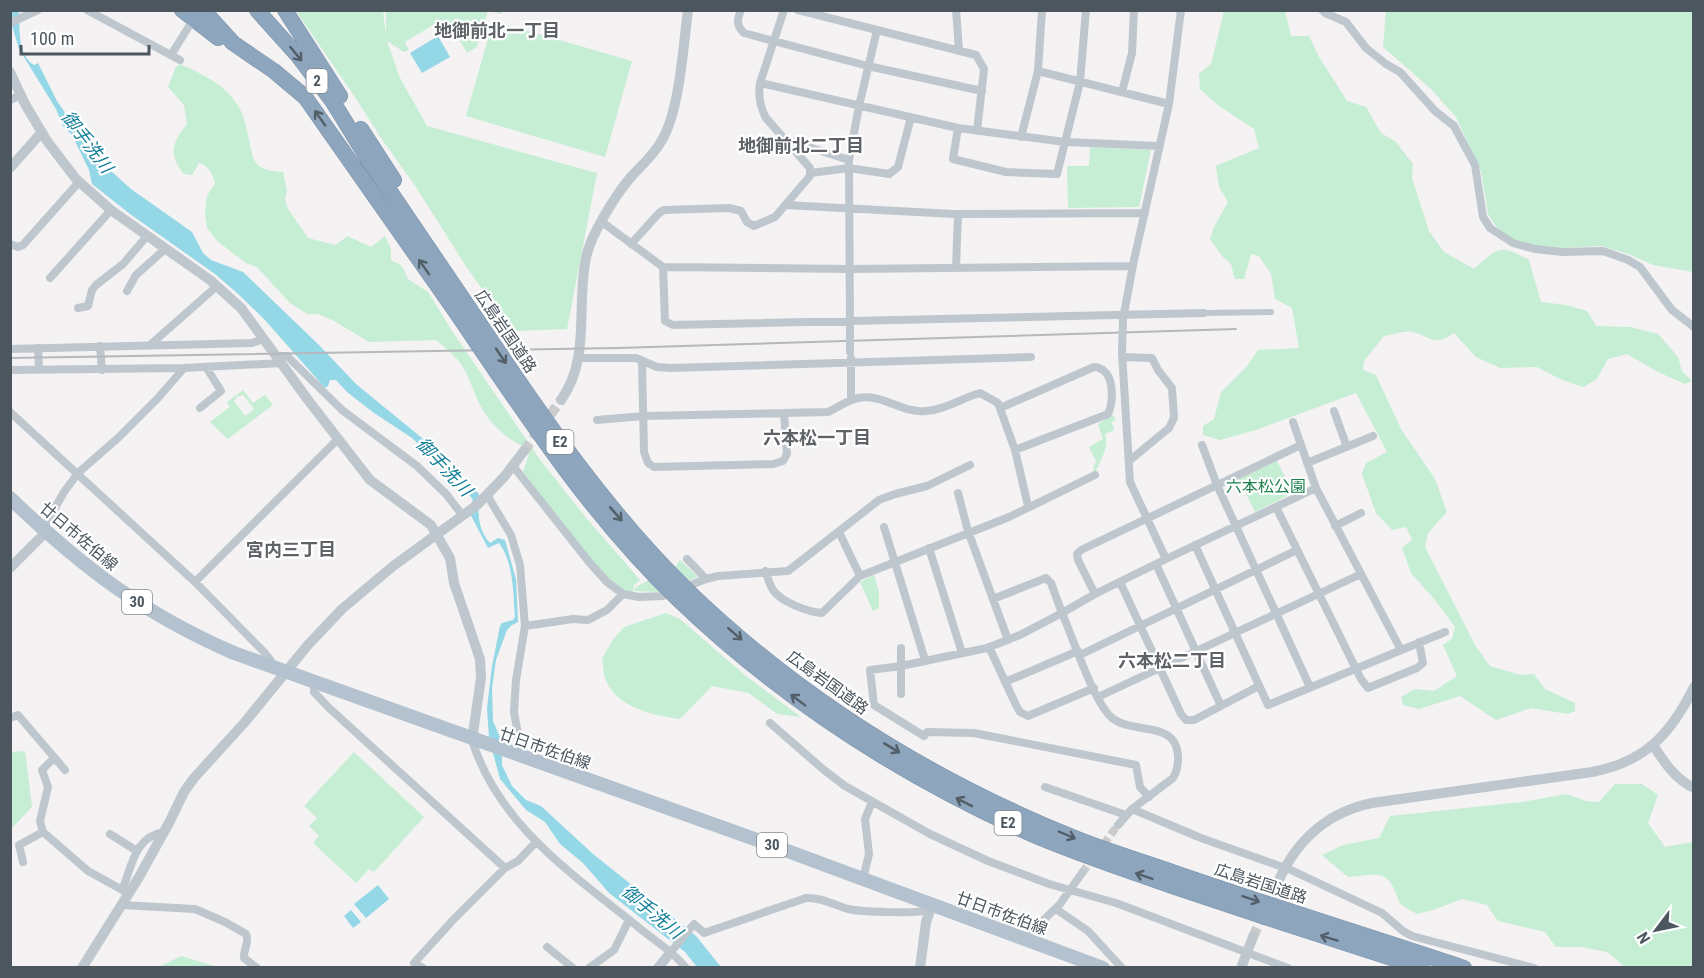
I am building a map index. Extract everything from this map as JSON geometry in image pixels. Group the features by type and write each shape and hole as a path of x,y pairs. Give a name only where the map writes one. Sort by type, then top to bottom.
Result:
{"highway":[{"path":"203,10 224,35 242,50"},
{"name":"2","path":"257,10 298,56 333,102 368,159"},
{"path":"285,10 401,191 435,258"},
{"name":"2","path":"187,16 221,40 242,50 274,71 305,97 353,166"},
{"path":"323,70 333,102"},
{"name":"広島岩国道路","path":"368,159 435,258 463,311"},
{"name":"広島岩国道路","path":"353,166 585,475 685,597 753,667 812,710 905,770 969,805 1036,836 1095,859 1275,921 1422,968"},
{"name":"広島岩国道路","path":"685,597 820,700 896,750 975,793 1041,824 1108,850 1279,909 1464,968"}],"main road":[{"name":"廿日市佐伯線","path":"10,498 106,582 155,614 207,641 278,670 863,879 931,907 1103,968"}],"street":[{"path":"10,23 38,10"},
{"path":"87,10 180,60"},
{"path":"561,400 573,378 577,358 582,328 586,256 593,237 625,185 656,149 668,127 675,103 688,10"},
{"path":"741,10 738,27 744,33 868,66 982,91"},
{"path":"784,10 760,83 759,94 762,110 810,168 811,173"},
{"path":"798,10 976,55 984,69 977,131"},
{"path":"836,10 840,21"},
{"path":"956,10 959,50"},
{"path":"1021,137 1038,71 1042,10"},
{"path":"958,128 953,159 1006,172 1058,174 1080,82 1086,10"},
{"path":"1122,92 1132,53 1134,10"},
{"path":"1166,559 1130,482 1122,354 1124,318 1144,213 1169,104 1181,10"},
{"path":"1322,10 1346,22 1366,48 1400,72 1436,111 1454,126 1475,165 1483,217 1490,228 1513,243 1535,249 1562,252 1603,251 1628,260 1640,267 1672,310 1694,327"},
{"path":"171,55 187,16"},
{"path":"851,399 849,164 859,106 877,30"},
{"path":"1038,71 1169,104"},
{"path":"10,72 42,132 79,182 111,210 217,285 241,308 375,485 427,521 450,558 454,583 480,659 478,758 493,790 508,811 536,842 629,920 672,950 686,968"},
{"path":"760,83 977,131 1065,142 1160,146"},
{"path":"10,100 21,95"},
{"path":"784,139 849,164 889,174 898,167 910,117"},
{"path":"10,168 42,132"},
{"path":"631,244 664,210 729,208 741,211 751,226 775,217 811,173 849,164"},
{"path":"10,244 18,247 22,245 79,182"},
{"path":"785,205 958,214 1144,213"},
{"path":"50,278 111,210"},
{"path":"956,267 958,214"},
{"path":"602,222 663,267 850,269 1133,266"},
{"path":"78,308 88,306 92,290 96,285 123,264 147,236"},
{"path":"127,291 136,275 165,249"},
{"path":"663,267 665,321 673,325 850,326 1271,312"},
{"path":"150,345 217,285"},
{"path":"10,349 252,343 264,339"},
{"path":"100,346 102,370"},
{"path":"38,348 39,370"},
{"path":"1122,354 1152,357 1158,370 1172,388 1174,418 1169,428 1129,461"},
{"path":"10,370 206,368 287,356 342,410 417,466 446,494 463,516"},
{"path":"577,358 636,358 657,367 670,368 1031,357"},
{"path":"642,361 644,452 648,463 654,467 773,464 783,461 787,454 784,413"},
{"path":"1000,408 1094,367 1107,371 1110,380 1111,407 1108,414 1015,450"},
{"path":"11,568 45,530 64,492 78,473 126,430 184,368"},
{"path":"200,408 221,391 206,368"},
{"path":"597,420 644,416 828,412 851,399 861,397 876,398 924,412 980,393 998,404 1000,408 1015,450 1028,506"},
{"path":"1334,411 1347,447"},
{"path":"10,412 195,582 264,651 278,670"},
{"path":"1293,422 1316,488 1401,650"},
{"path":"1307,463 1373,436"},
{"path":"195,582 338,439"},
{"path":"1202,445 1217,485 1310,687"},
{"path":"1095,594 1077,554 1088,546 1301,445"},
{"path":"125,892 164,832 176,805 190,783 245,722 278,670 342,609 392,567 463,516 485,497 524,451"},
{"path":"513,466 607,582 623,594 639,597 663,596 706,579 765,571 788,571 879,500 927,486 970,465"},
{"path":"765,571 773,590 779,596 809,613 822,614 860,576 1009,516 1095,475"},
{"path":"1149,797 1140,787 1136,765 974,733 940,731 927,732 924,736 874,705 870,670 962,653 1008,640 1095,594 1316,488"},
{"path":"958,493 968,531 1008,640"},
{"path":"485,497 503,519 516,549 520,566 525,626 514,705 520,757"},
{"path":"1276,507 1356,669 1368,688 1417,668 1423,663 1419,642"},
{"path":"1335,526 1361,513"},
{"path":"884,527 925,660"},
{"path":"839,532 860,576"},
{"path":"1196,545 1268,705 1445,632"},
{"path":"929,548 962,653"},
{"path":"1005,682 1140,626 1297,550"},
{"path":"687,558 706,579"},
{"path":"1156,564 1221,706"},
{"path":"989,647 1020,712 1028,716 1159,668 1361,574"},
{"path":"993,599 1046,578 1052,583 1062,613 1102,705 1113,719 1127,726 1144,728 1169,736 1175,743 1178,770 1173,778 1129,812 1118,825"},
{"path":"1120,582 1159,668 1186,720 1194,720 1259,686"},
{"path":"525,626 573,619 588,620 607,610 623,594"},
{"path":"901,648 901,694"},
{"path":"314,683 314,692 328,707 505,868"},
{"path":"1279,880 1291,856 1306,837 1333,817 1352,808 1372,803 1604,770 1626,762 1653,746 1672,726 1694,687"},
{"path":"10,718 18,715 65,770"},
{"path":"770,723 845,786 930,834 988,861 1049,884 1116,903 1288,968"},
{"path":"1653,746 1675,775 1694,788"},
{"path":"54,758 42,770 48,787 40,821 42,832 88,871 125,892"},
{"path":"1045,787 1129,812 1284,868 1382,914 1412,936 1534,968"},
{"path":"863,879 869,854 865,819 872,802"},
{"path":"23,862 19,845 42,832"},
{"path":"82,968 121,905 132,857 154,834 164,832"},
{"path":"110,834 137,851"},
{"path":"416,966 453,921 505,868 518,861 536,842"},
{"path":"1024,939 1056,909 1082,873"},
{"path":"658,968 688,928 694,924 704,933 806,898 819,899 854,910 919,912 931,907"},
{"path":"121,905 188,908 225,922 246,934 248,943 244,958 257,968"},
{"path":"920,968 931,907"},
{"path":"1056,909 1088,931 1122,968"},
{"path":"589,968 614,950 629,920"},
{"path":"1241,968 1253,937"},
{"path":"547,946 573,968"}],"green space":[{"path":"296,11 383,11 386,35 386,11 488,11 477,47 467,53 451,25 440,31 435,24 405,42 409,50 404,52 387,41 400,78 427,126 597,173 567,329 513,331 467,268 416,187"},
{"path":"1224,11 1285,11 1291,36 1309,36 1319,57 1347,101 1366,107 1381,133 1396,142 1413,164 1412,178 1429,231 1444,252 1474,269 1488,256 1499,250 1511,251 1529,260 1541,302 1566,305 1587,311 1596,326 1630,327 1658,334 1678,357 1682,371 1692,381 1685,384 1627,354 1608,359 1596,380 1583,387 1560,379 1537,367 1500,368 1476,357 1454,333 1442,340 1434,340 1410,332 1384,336 1364,361 1363,370 1376,375 1401,429 1435,479 1447,512 1428,533 1425,547 1475,645 1490,666 1521,675 1534,674 1545,689 1575,703 1575,711 1568,714 1531,708 1496,720 1460,696 1419,709 1403,705 1401,697 1415,689 1434,691 1457,676 1443,645 1452,639 1455,627 1411,573 1402,548 1412,540 1406,527 1392,530 1376,513 1362,474 1366,463 1387,452 1356,393 1256,430 1220,440 1203,435 1203,426 1214,419 1221,392 1248,365 1258,350 1299,348 1292,308 1275,299 1271,274 1259,256 1251,254 1244,279 1235,279 1231,264 1210,239 1228,202 1219,187 1216,166 1259,148 1254,129 1219,106 1200,89 1199,74 1211,64"},
{"path":"1386,11 1693,11 1693,272 1653,265 1602,246 1545,249 1515,241 1500,232 1488,214 1481,171 1456,117 1430,88 1383,47"},
{"path":"493,21 632,61 605,157 466,116"},
{"path":"180,64 222,87 235,101 244,121 254,160 270,171 283,172 288,209 308,238 335,245 348,236 371,247 385,236 391,249 391,260 402,266 408,279 428,292 541,461 640,580 634,585 633,592 623,591 612,584 571,537 523,472 529,454 527,448 509,438 489,419 455,356 436,340 369,342 334,321 318,314 307,314 290,303 257,267 246,263 217,241 207,228 205,214 207,196 215,183 211,174 205,166 199,163 192,175 184,174 174,155 175,143 187,124 184,105 168,87 176,67"},
{"path":"1090,147 1151,150 1139,207 1068,208 1067,166 1089,166"},
{"path":"243,390 253,403 265,395 273,405 228,439 210,422 230,407 227,402","holes":["243,395 254,409 245,416 234,401 236,397"]},
{"path":"1113,415 1116,420 1112,422 1114,430 1105,434 1105,450 1095,475 1093,469 1096,461 1089,447 1103,439 1098,424"},
{"name":"六本松公園","path":"1277,461 1293,493 1255,512 1239,479"},
{"path":"680,560 698,577 659,592 634,591 636,587 677,565"},
{"path":"874,575 879,592 879,608 873,611 860,582"},
{"path":"666,613 680,619 746,676 801,717 777,714 749,693 712,686 680,719 647,712 626,703 610,688 605,678 602,659 612,641 624,627"},
{"path":"25,751 32,807 11,829 11,752"},
{"path":"354,752 424,817 374,872 369,869 356,883 313,843 319,836 309,826 317,818 304,806"},
{"path":"1615,784 1642,784 1658,795 1648,823 1665,847 1693,842 1693,967 1625,967 1607,952 1581,947 1556,947 1545,932 1498,921 1487,905 1462,899 1417,914 1400,904 1392,884 1387,879 1376,875 1348,877 1322,855 1343,845 1379,838 1390,816 1522,802 1566,794 1586,801 1599,802"},
{"path":"181,956 218,967 159,967"}],"water":[{"name":"御手洗川","path":"10,11 19,11 20,41 25,55 34,65 38,63 57,101 78,132 111,171 131,189 192,232 203,253 211,260 243,272 356,384 433,447 479,494 479,514 483,532 490,543 498,538 505,540 516,579 518,622 507,630 496,660 492,688 493,721 502,742 502,765 512,786 526,800 541,806 593,854 696,936 721,967 697,967 685,952 609,893 583,863 560,844 545,822 526,810 500,779 489,738 487,708 500,626 515,617 512,578 508,560 499,543 488,548 468,510 473,500 457,478 450,475 412,438 374,413 347,392 336,380 330,380 325,388 264,319 237,293 215,274 92,184 89,170 72,135 63,126 56,109 19,49"},
{"path":"438,36 450,57 422,73 410,53"},
{"path":"378,885 389,899 366,918 354,904"},
{"path":"351,910 361,922 353,928 344,916"}],"tunnel":[{"path":"524,451 561,400"},
{"path":"1082,873 1118,825"},
{"path":"1253,937 1279,880"}],"railway":[{"path":"10,358 618,348 1236,329"}],"district":[{"name":"地御前北一丁目","path":"497,31"},
{"name":"地御前北二丁目","path":"801,146"},
{"name":"六本松一丁目","path":"817,438"},
{"name":"宮内三丁目","path":"291,550"},
{"name":"六本松二丁目","path":"1172,661"}]}
